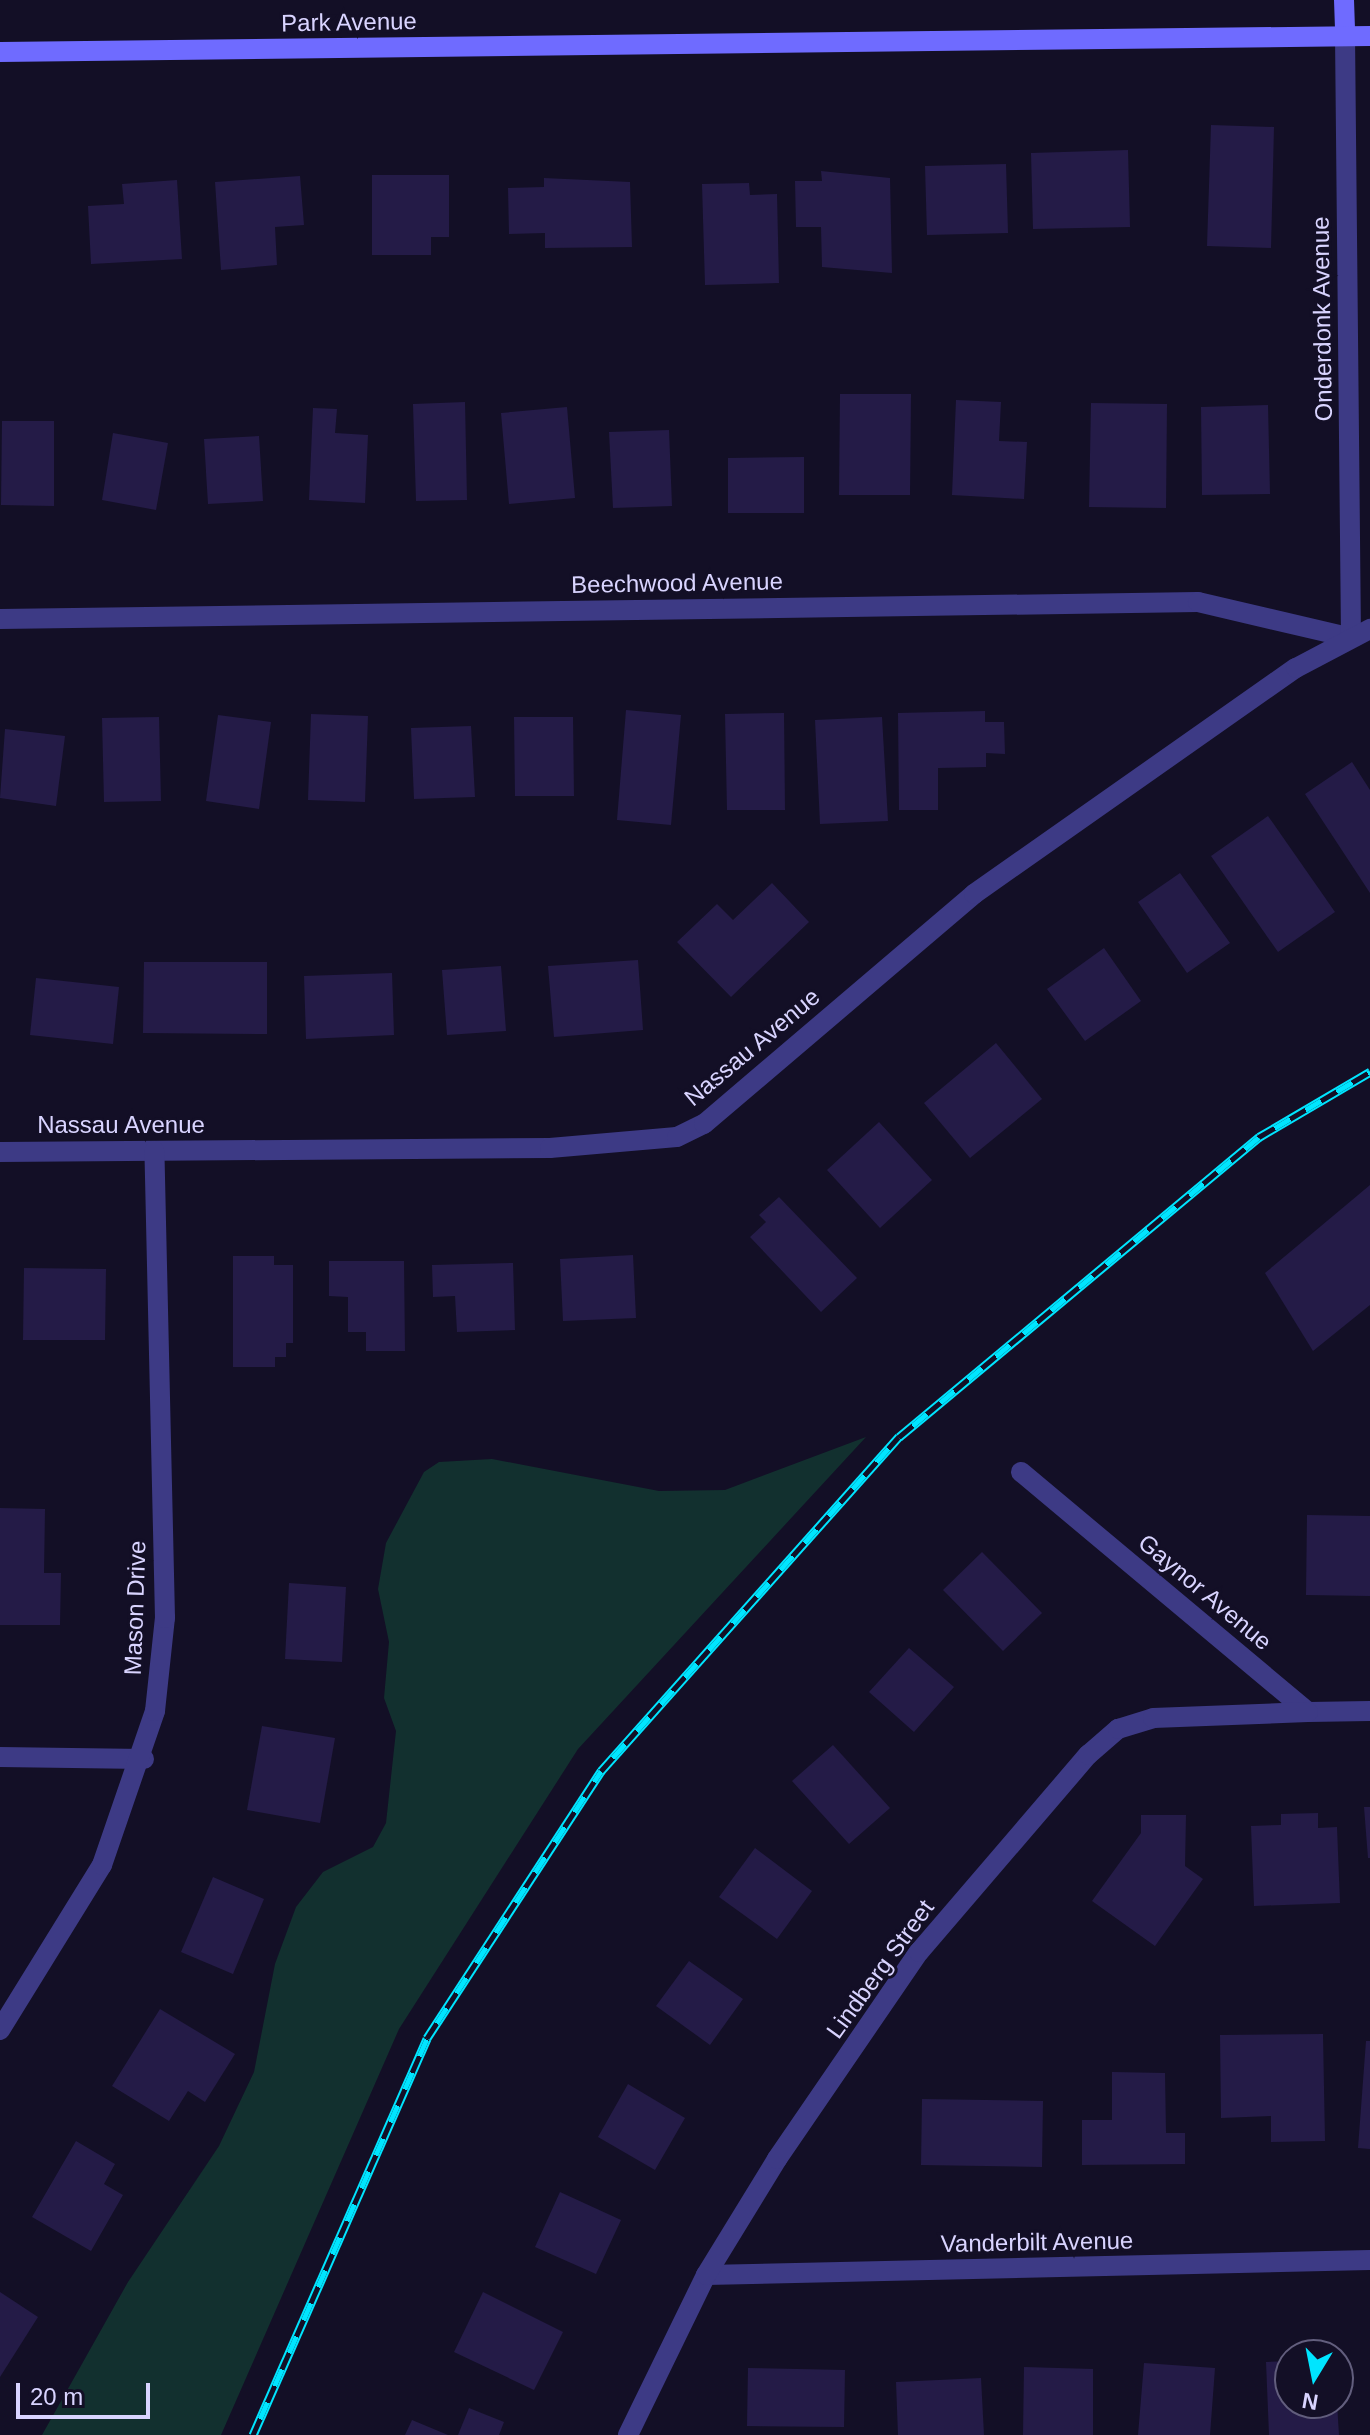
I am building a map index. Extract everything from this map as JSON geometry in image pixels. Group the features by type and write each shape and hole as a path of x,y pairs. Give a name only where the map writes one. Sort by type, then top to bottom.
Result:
{"street":[{"name":"Onderdonk Avenue","path":"1344,0 1361,633"},
{"name":"Park Avenue","path":"0,52 1370,36"},
{"name":"Beechwood Avenue","path":"0,619 1198,602 1361,633"},
{"name":"Nassau Avenue","path":"0,1152 550,1148 677,1137 704,1124 974,894 1296,668 1361,633"},
{"name":"Mason Drive","path":"0,2030 102,1865 144,1759 165,1618 154,1151"},
{"name":"Gaynor Avenue","path":"1021,1472 1308,1712"},
{"path":"1308,1712 1370,1711"},
{"name":"Lindberg Street","path":"628,2435 706,2275 919,1952 1088,1755 1118,1729 1153,1718 1308,1712"},
{"path":"0,1757 144,1759"},
{"name":"Vanderbilt Avenue","path":"706,2275 1370,2260"}],"green space":[{"path":"866,1437 578,1749 399,2029 221,2435 42,2435 128,2282 219,2146 254,2072 275,1964 296,1907 323,1872 373,1847 386,1823 396,1731 384,1698 389,1642 378,1589 386,1543 424,1472 439,1462 492,1459 659,1491 725,1490"}],"building":[{"path":"1211,125 1274,127 1271,248 1207,246"},
{"path":"1128,150 1130,227 1033,229 1031,153"},
{"path":"1006,164 1008,233 927,235 925,166"},
{"path":"821,171 890,178 892,273 822,267 821,227 796,227 795,181 822,181"},
{"path":"372,175 449,175 449,237 431,237 431,255 372,255"},
{"path":"300,176 304,225 275,227 277,265 221,270 215,182"},
{"path":"544,178 630,182 632,247 545,248 545,233 509,234 508,188 544,187"},
{"path":"177,180 182,259 91,264 88,206 124,204 122,184"},
{"path":"749,183 750,195 777,194 779,283 705,285 702,184"},
{"path":"840,394 911,394 910,495 839,495"},
{"path":"956,400 1001,402 999,441 1027,442 1024,499 952,495"},
{"path":"465,402 467,500 416,501 413,404"},
{"path":"1091,403 1167,404 1166,508 1089,507"},
{"path":"1268,405 1270,494 1202,495 1201,407"},
{"path":"567,407 575,498 509,504 501,413"},
{"path":"313,408 337,409 335,433 368,435 365,503 309,500"},
{"path":"2,421 54,421 54,506 1,505"},
{"path":"669,430 672,506 613,508 609,432"},
{"path":"113,433 168,443 156,510 102,500"},
{"path":"259,436 263,501 208,504 204,439"},
{"path":"804,457 804,513 728,513 728,458"},
{"path":"626,710 681,715 671,825 617,820"},
{"path":"985,711 985,722 1004,722 1005,754 986,753 986,767 938,768 938,810 899,810 898,713"},
{"path":"784,713 785,810 727,810 725,714"},
{"path":"311,714 368,716 365,802 308,800"},
{"path":"218,715 271,722 259,809 206,801"},
{"path":"159,717 161,801 104,802 102,718"},
{"path":"514,717 573,717 574,796 515,796"},
{"path":"882,717 888,821 820,824 815,720"},
{"path":"471,726 475,797 414,799 411,728"},
{"path":"5,729 65,736 56,806 0,798"},
{"path":"1352,762 1370,790 1370,893 1305,794"},
{"path":"1268,816 1335,912 1278,952 1211,856"},
{"path":"1180,873 1230,943 1187,973 1138,902"},
{"path":"772,883 809,922 731,997 677,942 717,904 733,920"},
{"path":"1104,948 1141,1001 1085,1041 1047,989"},
{"path":"638,960 643,1030 554,1037 548,966"},
{"path":"144,962 267,962 267,1034 143,1033"},
{"path":"501,966 506,1031 447,1035 442,970"},
{"path":"392,973 394,1035 306,1039 304,976"},
{"path":"36,978 119,987 113,1044 30,1035"},
{"path":"996,1043 1042,1099 970,1158 924,1103"},
{"path":"879,1122 932,1180 880,1228 827,1170"},
{"path":"1370,1185 1370,1305 1313,1351 1265,1273"},
{"path":"779,1197 857,1278 821,1312 750,1237 766,1222 759,1215"},
{"path":"633,1255 636,1318 563,1321 560,1259"},
{"path":"233,1256 274,1256 274,1265 293,1265 293,1343 286,1343 286,1357 275,1357 275,1367 233,1367"},
{"path":"329,1261 404,1261 405,1351 366,1351 366,1332 348,1332 348,1297 329,1296"},
{"path":"513,1263 515,1330 457,1332 455,1296 433,1297 432,1265"},
{"path":"24,1268 106,1269 105,1340 23,1340"},
{"path":"0,1508 45,1509 44,1573 61,1573 60,1625 0,1625"},
{"path":"1307,1515 1370,1516 1370,1596 1306,1595"},
{"path":"982,1552 1042,1613 1003,1651 943,1590"},
{"path":"289,1583 346,1587 342,1662 285,1659"},
{"path":"909,1648 954,1687 914,1732 869,1692"},
{"path":"262,1726 335,1738 320,1823 247,1810"},
{"path":"833,1745 890,1808 849,1844 792,1781"},
{"path":"1364,1807 1370,1807 1370,1858 1368,1858"},
{"path":"1318,1813 1318,1828 1337,1827 1340,1903 1254,1906 1251,1826 1281,1825 1281,1814"},
{"path":"1141,1815 1186,1815 1185,1866 1203,1879 1155,1946 1092,1901 1141,1833"},
{"path":"755,1848 812,1891 777,1939 719,1897"},
{"path":"213,1877 264,1899 233,1974 181,1952"},
{"path":"689,1961 743,1999 710,2045 656,2006"},
{"path":"160,2009 235,2054 205,2102 188,2091 169,2121 112,2086"},
{"path":"1323,2034 1325,2141 1271,2142 1271,2116 1221,2118 1220,2035"},
{"path":"1366,2041 1370,2041 1370,2149 1358,2148"},
{"path":"1112,2072 1165,2073 1166,2133 1185,2133 1185,2164 1082,2165 1082,2120 1112,2120"},
{"path":"628,2084 685,2118 655,2170 598,2137"},
{"path":"922,2099 1043,2101 1042,2167 921,2165"},
{"path":"76,2141 115,2164 104,2184 123,2195 91,2251 32,2217"},
{"path":"560,2192 621,2220 596,2274 535,2247"},
{"path":"0,2292 38,2317 0,2377"},
{"path":"483,2292 563,2332 534,2390 454,2352"},
{"path":"1266,2362 1274,2362 1274,2419 1338,2419 1339,2435 1269,2435"},
{"path":"1144,2363 1215,2368 1210,2435 1138,2435"},
{"path":"1024,2367 1093,2369 1093,2435 1023,2435"},
{"path":"748,2368 845,2370 844,2427 747,2426"},
{"path":"981,2378 984,2435 898,2435 896,2382"},
{"path":"469,2408 504,2422 499,2435 458,2435"},
{"path":"412,2420 448,2435 405,2435"}],"railway":[{"path":"253,2435 427,2038 601,1771 899,1437 1259,1137 1370,1072"}]}
